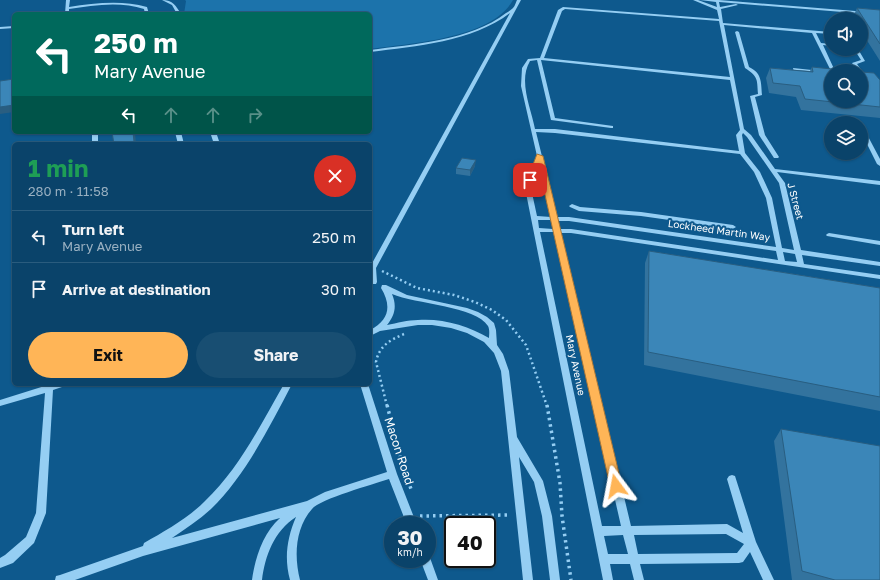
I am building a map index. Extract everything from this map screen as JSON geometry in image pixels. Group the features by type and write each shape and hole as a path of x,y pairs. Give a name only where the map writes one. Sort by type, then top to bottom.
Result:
{"street":[{"path":"67,12 68,0"},
{"path":"164,0 173,4 178,12"},
{"path":"493,346 492,326 487,321 477,315 453,306 404,296 372,282 373,268 519,0"},
{"path":"695,0 718,9 744,3"},
{"path":"702,0 837,12 880,14"},
{"name":"J Street","path":"718,1 718,9 722,22 742,130 749,136 761,156 782,183 801,266"},
{"path":"68,8 126,2 136,3 146,8 147,12"},
{"path":"372,51 433,41 464,34 499,20 516,6"},
{"path":"611,127 562,121 553,118 540,59 560,10 564,8 824,33"},
{"path":"0,28 12,27"},
{"path":"737,32 747,68 754,71 759,80 760,94 752,96 762,135 776,157"},
{"path":"814,32 829,64"},
{"path":"820,44 824,44"},
{"path":"855,64 854,63 863,61 860,56"},
{"path":"540,59 732,79"},
{"name":"Mary Avenue","path":"540,59 527,62 523,78 523,86 558,230 626,530 639,580"},
{"path":"797,76 794,69 824,71"},
{"path":"560,132 562,121"},
{"path":"534,130 742,154"},
{"name":"J Street","path":"742,130 739,135 742,154 764,183 769,198 782,262"},
{"path":"868,141 880,164"},
{"name":"Mary Avenue","path":"539,156 530,180 529,193 608,580"},
{"path":"773,170 880,183"},
{"path":"572,206 579,209 641,214 733,227"},
{"name":"Lockheed Martin Way","path":"534,218 555,218 880,264"},
{"path":"537,230 558,230 782,262 880,278"},
{"path":"829,236 880,243"},
{"path":"372,333 388,320 392,311 393,302 390,294 384,287"},
{"path":"380,328 422,322 449,325 469,332 493,346 501,358 505,371 528,580"},
{"path":"0,403 56,386"},
{"path":"143,551 184,524 214,499 236,472 287,386"},
{"name":"Macon Road","path":"365,386 392,474 408,516"},
{"path":"0,563 9,559 30,540 41,513 49,388"},
{"path":"513,438 538,481 547,516 555,580"},
{"path":"257,580 264,551 274,532 290,514 325,496 392,474"},
{"path":"732,479 751,543 769,580"},
{"path":"60,580 143,551 309,505"},
{"path":"295,580 291,559 292,541 299,521 309,505"},
{"path":"598,531 727,529 751,543"},
{"path":"604,559 739,558 751,543"},
{"path":"428,568 433,580"}],"path":[{"path":"408,333 384,344 380,349 376,362 402,463 411,485 410,492"},
{"path":"436,519 507,515"}],"shaded area":[{"path":"185,0 513,0 502,13 487,23 469,31 427,41 372,49 372,12 184,12"}],"building":[{"path":"857,8 880,10 880,44 868,25 868,12 860,12"},
{"path":"812,67 824,68 824,101 805,99 800,86 773,83 770,68 813,72"},
{"path":"868,73 874,73 880,80 880,107 868,106"},
{"path":"12,79 12,105 0,107 0,81"},
{"path":"112,134 133,134 134,142 114,142"},
{"path":"462,158 476,160 470,170 456,168"},
{"path":"649,251 880,288 880,397 648,352"},
{"path":"781,429 880,446 880,580 835,580 802,571"}],"route":[{"path":"530,180 539,156 546,179 616,486"}]}
